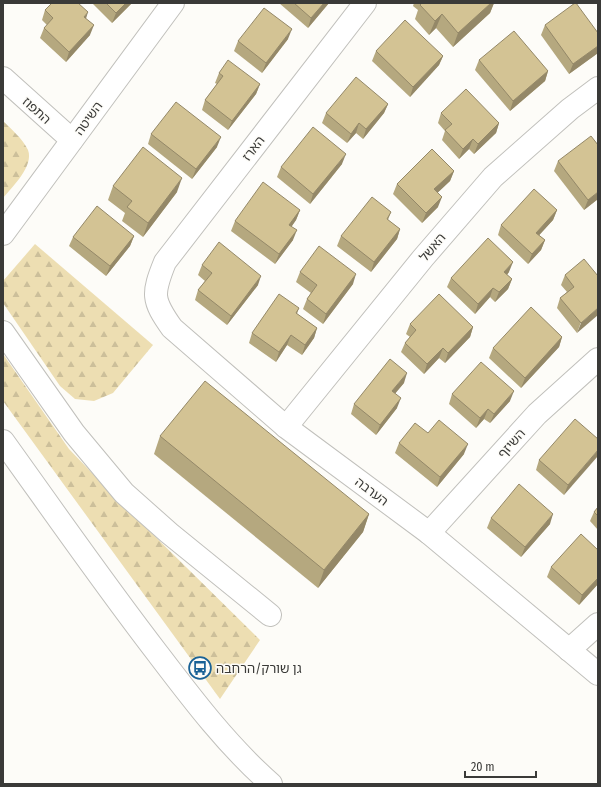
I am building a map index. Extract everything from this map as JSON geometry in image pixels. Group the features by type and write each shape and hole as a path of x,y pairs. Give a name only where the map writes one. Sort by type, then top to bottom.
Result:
{"street":[{"name":"השיטה","path":"3,234 173,3"},
{"name":"הארז","path":"156,300 156,285 165,262 365,3"},
{"name":"התפוז","path":"3,78 72,140"},
{"name":"האשל","path":"286,427 423,258 484,187 530,143 598,88"},
{"name":"הערבה","path":"156,300 162,314 172,328 286,427 429,533 598,674"},
{"path":"3,332 74,433 124,493 169,533 270,614"},
{"name":"השיזף","path":"429,533 537,414 598,359"},
{"path":"3,441 126,613 220,735 248,764 271,784"},
{"path":"569,650 598,624"}],"green space":[{"path":"3,121 23,142 28,150 29,156 28,163 22,176 3,198"},
{"path":"35,244 153,345 113,393 94,401 75,399 60,386 3,303 3,281"},
{"path":"3,354 69,449 117,499 260,640 220,699 3,401"}],"building":[{"path":"52,3 78,3 88,12 84,17 94,25 69,52 44,28 53,18 45,10"},
{"path":"106,3 126,3 116,13"},
{"path":"294,3 324,3 311,18"},
{"path":"422,3 491,3 458,33 442,14 435,21 420,5"},
{"path":"575,3 598,33 598,46 573,64 545,25"},
{"path":"264,8 292,29 266,63 238,41"},
{"path":"405,20 443,56 413,87 376,51"},
{"path":"514,31 548,71 513,101 479,60"},
{"path":"228,60 260,84 232,121 205,100 223,76 219,73"},
{"path":"356,77 388,104 366,129 359,123 351,134 326,113"},
{"path":"466,89 499,123 478,144 473,139 463,149 445,130 452,124 441,113"},
{"path":"176,102 221,137 196,169 151,134"},
{"path":"313,127 346,154 313,194 281,167"},
{"path":"591,136 598,145 598,192 588,200 558,161"},
{"path":"143,147 182,178 148,223 127,207 132,201 113,186"},
{"path":"432,149 454,171 434,189 442,197 426,213 397,184"},
{"path":"263,182 300,210 289,225 297,230 279,254 235,221"},
{"path":"534,189 557,210 536,233 545,240 532,254 501,225"},
{"path":"372,197 391,212 387,219 400,229 374,262 341,236"},
{"path":"97,206 134,236 110,266 73,237"},
{"path":"488,238 513,262 504,272 512,279 499,292 493,288 478,304 451,278"},
{"path":"219,242 261,276 231,316 198,290 212,273 202,265"},
{"path":"319,246 356,274 326,314 307,299 317,285 300,272"},
{"path":"584,259 598,276 598,308 581,323 560,298 574,287 565,275"},
{"path":"279,294 299,308 296,313 317,328 305,345 291,335 279,352 252,333"},
{"path":"439,294 473,327 448,353 443,348 427,364 405,343 416,330 410,324"},
{"path":"531,307 562,337 525,378 493,348"},
{"path":"390,359 407,373 392,391 401,398 380,425 354,404"},
{"path":"481,362 514,391 494,414 488,409 480,418 452,394"},
{"path":"205,381 369,514 324,570 160,436"},
{"path":"575,419 598,439 598,450 568,485 539,460"},
{"path":"439,420 468,444 440,477 399,443 415,423 428,433"},
{"path":"519,484 553,514 525,547 491,518"},
{"path":"598,507 598,516 594,512"},
{"path":"581,534 598,550 598,578 582,595 551,567"}],"place":[{"name":"גן שורק/הרחבה","path":"200,668"}]}
